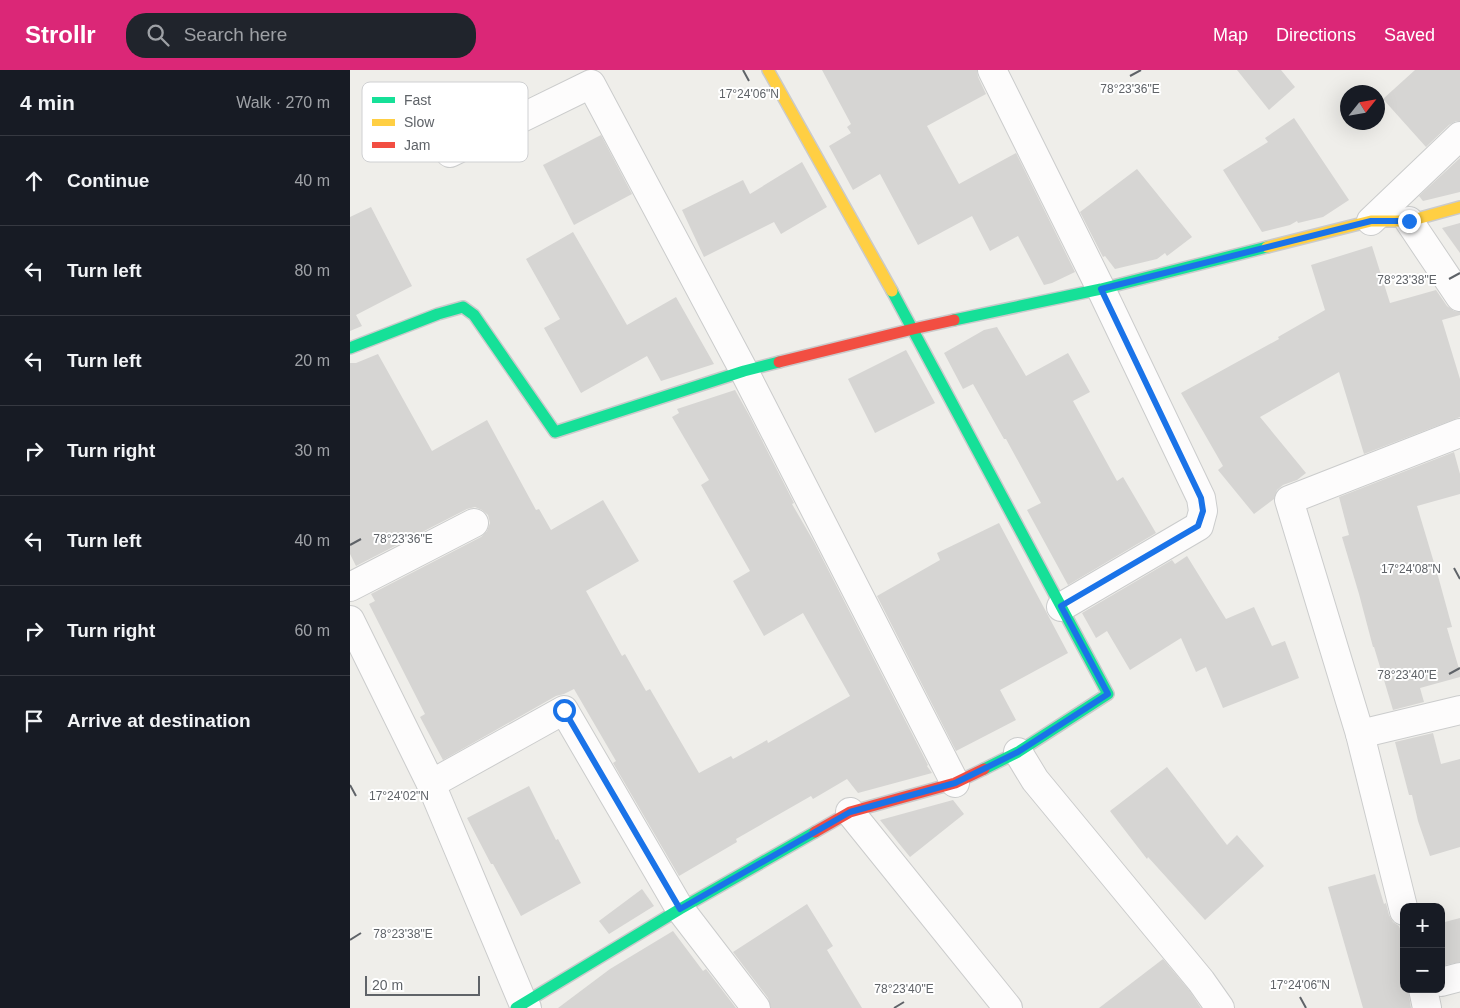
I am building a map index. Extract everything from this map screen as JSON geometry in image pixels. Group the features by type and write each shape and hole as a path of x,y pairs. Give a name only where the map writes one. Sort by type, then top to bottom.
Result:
{"street":[{"path":"350,620 430,784 522,1006 680,909 850,812 955,783 1018,752 1108,694 913,329 768,70"},
{"path":"992,70 1101,289 1201,498 1203,511 1198,526 1061,606"},
{"path":"528,115 591,84 744,371 955,783"},
{"path":"1371,221 1460,136"},
{"path":"350,348 438,314 463,307 474,315 555,432 744,371 913,329 1101,289 1371,221 1409,221 1460,207"},
{"path":"1409,221 1460,297"},
{"path":"1402,903 1360,734 1289,500 1460,433"},
{"path":"350,587 474,523"},
{"path":"430,784 564,710 680,909 756,1008"},
{"path":"1360,734 1460,710"},
{"path":"1018,752 1035,780 1201,981 1220,1008"},
{"path":"850,812 1008,1008"},
{"path":"1445,981 1460,977"},
{"path":"1424,993 1426,1008"}],"building":[{"path":"822,70 977,70 978,77 986,94 927,126 959,184 1016,153 1075,272 1044,285 1018,236 990,251 972,216 918,245 880,174 853,190 829,146 851,133 847,127 851,124"},
{"path":"1237,70 1281,70 1295,87 1269,110"},
{"path":"1415,70 1460,70 1460,121 1449,125 1426,147 1385,101 1385,97"},
{"path":"1294,118 1349,200 1323,217 1298,223 1297,221 1290,225 1262,232 1223,170 1268,142 1265,138"},
{"path":"601,135 632,194 574,225 543,165"},
{"path":"1460,158 1460,192 1423,201 1419,196"},
{"path":"802,162 827,207 781,234 774,222 704,257 682,210 743,180 750,194"},
{"path":"1137,169 1192,237 1167,256 1165,253 1157,259 1115,269 1105,256 1103,257 1080,212"},
{"path":"371,207 412,286 356,315 362,326 350,331 350,217"},
{"path":"1460,223 1460,253 1442,228"},
{"path":"573,232 627,325 676,297 714,364 661,381 647,356 581,393 544,328 560,319 526,259"},
{"path":"1372,246 1390,303 1436,290 1447,306 1454,311 1460,312 1460,315 1442,320 1460,379 1460,417 1364,454 1339,372 1260,417 1306,473 1297,480 1283,485 1277,490 1274,499 1254,514 1218,470 1223,466 1181,393 1279,339 1278,337 1325,310 1311,265"},
{"path":"997,327 1026,376 1068,353 1090,392 1073,401 1117,481 1123,477 1156,533 1068,585 1027,510 1041,503 973,384 963,389 944,353 984,330"},
{"path":"906,350 935,403 875,433 848,379"},
{"path":"378,354 432,451 487,420 536,510 539,509 551,530 603,500 639,561 586,591 622,656 625,654 646,691 650,689 699,773 731,756 733,759 767,740 768,743 850,696 803,613 764,636 733,581 750,571 701,485 709,480 672,417 679,413 677,409 735,390 932,773 858,793 847,779 813,799 811,796 736,839 737,842 679,876 613,763 616,761 574,689 556,696 443,760 420,717 425,714 369,604 375,601 371,594 481,537 487,531 490,523 488,515 482,510 475,507 467,509 356,566 350,554 350,363 356,363"},
{"path":"1454,452 1460,474 1460,494 1417,506 1452,627 1447,628 1460,677 1420,688 1424,702 1393,710 1342,537 1349,535 1339,497"},
{"path":"999,523 1068,653 1000,690 1016,720 956,751 877,596 940,560 937,553"},
{"path":"1187,556 1226,619 1254,607 1272,646 1285,641 1299,678 1223,708 1206,667 1196,672 1181,638 1130,670 1107,631 1096,638 1082,613 1172,560 1175,564"},
{"path":"1433,733 1441,764 1460,759 1460,847 1430,856 1418,821 1412,795 1409,795 1395,742"},
{"path":"1167,767 1227,845 1237,835 1264,866 1205,920 1148,857 1147,859 1110,811"},
{"path":"529,786 556,840 558,839 581,883 521,916 467,818"},
{"path":"953,800 964,814 910,857 880,820"},
{"path":"1375,874 1389,915 1400,929 1400,993 1409,993 1411,1008 1363,1008 1328,887"},
{"path":"642,889 654,906 609,934 599,921"},
{"path":"807,904 833,946 827,950 862,1008 771,1008 768,998 733,952"},
{"path":"1460,918 1460,962 1445,965 1445,948 1445,922"},
{"path":"673,931 703,971 706,969 736,1008 558,1008 610,969"},
{"path":"1163,959 1189,990 1201,1008 1099,1008"}],"traffic: fast":[{"path":"954,320 1101,289 1267,247"},
{"path":"892,291 1108,694 1018,752 984,769"},
{"path":"350,348 438,314 463,307 474,315 555,432 744,371 779,362"},
{"path":"516,1008 680,909 815,832"}],"traffic: slow":[{"path":"768,70 892,291"},
{"path":"1267,247 1371,221 1409,221 1460,207"}],"traffic: jam":[{"path":"779,362 954,320"},
{"path":"815,832 850,812 955,783 984,769"}],"route":[{"path":"564,710 680,909 850,812 955,783 1018,752 1108,694 1061,606 1198,526 1203,511 1201,498 1101,289 1371,221 1409,221"}]}
